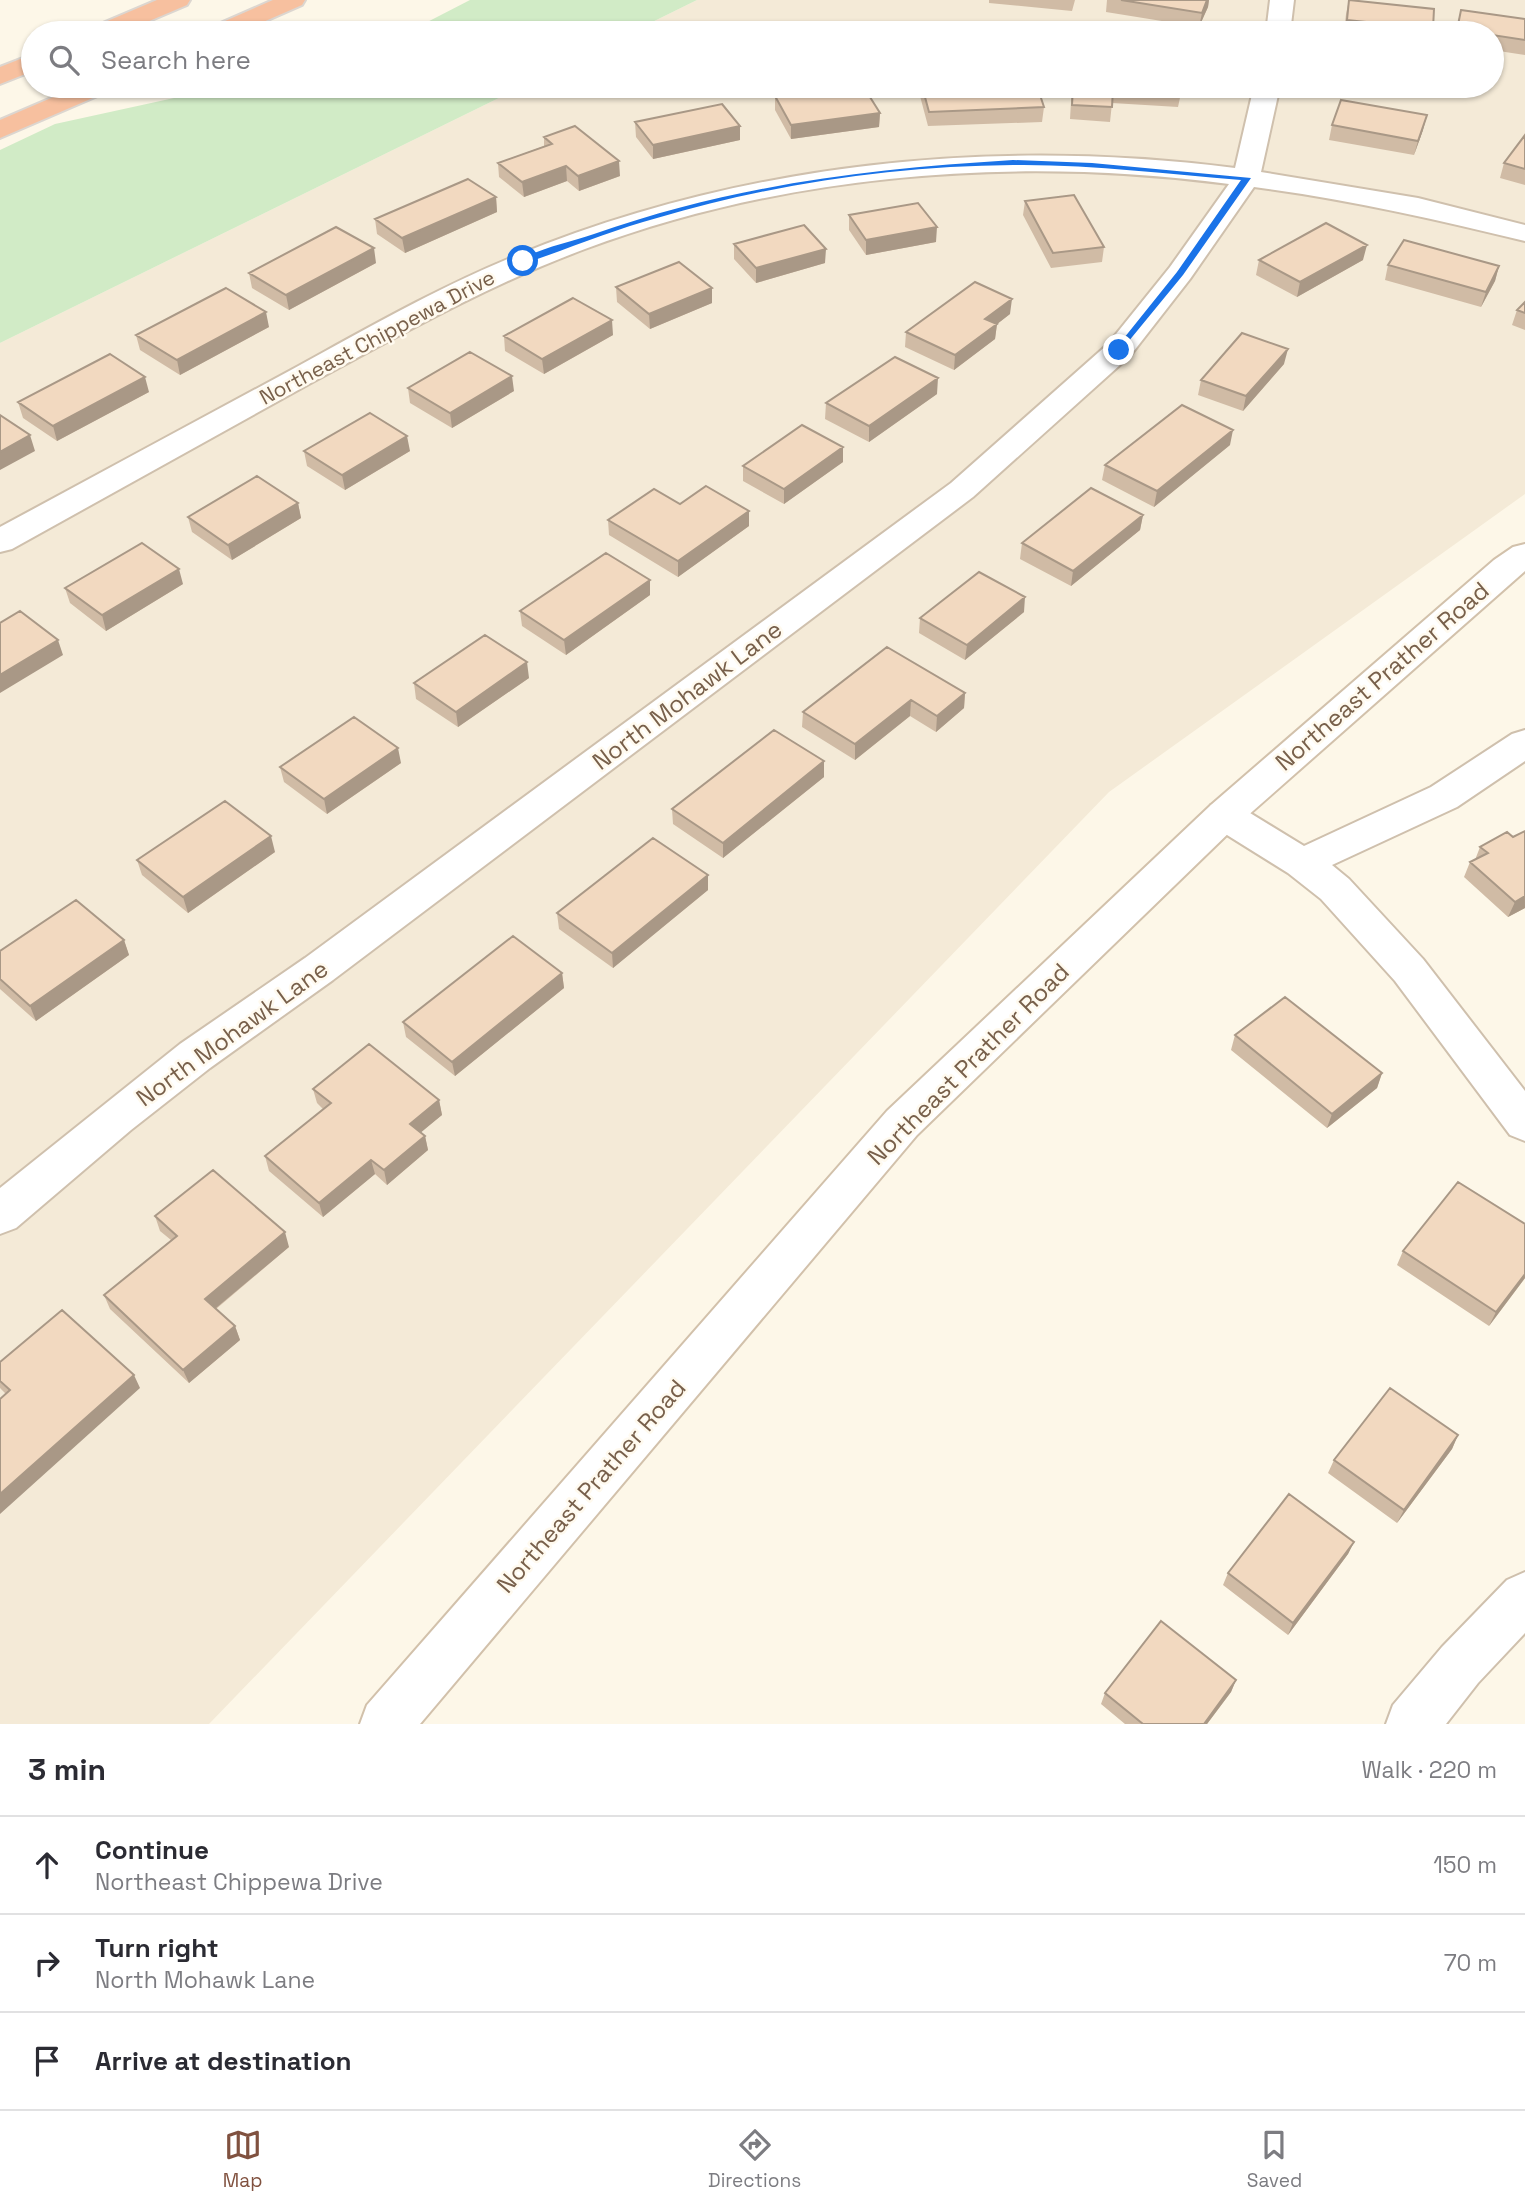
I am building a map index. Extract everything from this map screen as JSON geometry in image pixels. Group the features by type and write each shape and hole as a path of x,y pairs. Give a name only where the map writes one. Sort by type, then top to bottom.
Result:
{"highway":[{"path":"128,21 178,0"},
{"path":"245,21 293,0"},
{"path":"0,76 21,67"},
{"path":"0,130 73,98"}],"street":[{"path":"1279,21 1282,0"},
{"name":"North Mohawk Lane","path":"0,1215 67,1157 217,1039 330,961 962,490 1119,350 1180,274 1247,178 1264,98"},
{"name":"Northeast Chippewa Drive","path":"0,541 450,295 523,261 653,216 734,196 816,180 900,169 984,163 1092,165 1247,178 1344,193 1449,213 1525,233"},
{"name":"Northeast Prather Road","path":"386,1724 902,1123 1224,815 1506,568 1525,555"},
{"path":"1302,863 1444,797 1525,743"},
{"path":"1224,815 1302,863 1335,889 1409,970 1525,1123"},
{"path":"1412,1724 1460,1665 1525,1597"}],"shaded area":[{"path":"697,0 1525,0 1525,494 1109,792 209,1724 0,1724 0,343 499,98 1504,98 1504,21 654,21"}],"green space":[{"path":"470,0 697,0 654,21 429,21"},
{"path":"174,98 499,98 0,343 0,150 55,124"}],"building":[{"path":"1121,0 1207,0 1202,13"},
{"path":"1349,0 1434,9 1433,21 1347,20"},
{"path":"1461,10 1525,19 1525,40 1504,37 1504,21 1459,21"},
{"path":"776,98 871,98 880,113 791,125"},
{"path":"925,98 1041,98 1044,107 929,112"},
{"path":"1072,98 1112,98 1112,107 1072,105"},
{"path":"1341,100 1427,115 1418,141 1332,125"},
{"path":"722,104 740,126 653,145 635,122"},
{"path":"575,126 619,161 578,176 566,166 522,182 498,163 552,144 544,137"},
{"path":"1525,135 1525,169 1504,163"},
{"path":"468,179 496,197 402,238 375,219"},
{"path":"1074,195 1104,247 1053,253 1025,201"},
{"path":"918,203 937,227 866,240 849,215"},
{"path":"1326,223 1367,245 1300,282 1259,260"},
{"path":"804,225 826,249 756,268 734,244"},
{"path":"336,227 374,248 286,295 249,273"},
{"path":"1404,240 1499,266 1486,292 1388,265"},
{"path":"679,262 712,288 649,314 616,287"},
{"path":"975,282 1012,299 985,319 997,324 955,355 906,332"},
{"path":"226,288 266,312 177,360 136,335"},
{"path":"573,298 612,320 542,359 504,336"},
{"path":"1525,302 1525,313 1517,310"},
{"path":"1242,333 1288,349 1246,396 1201,380"},
{"path":"470,352 512,376 450,413 408,388"},
{"path":"110,354 145,377 53,426 18,402"},
{"path":"895,357 938,378 869,426 826,403"},
{"path":"1182,405 1233,430 1157,491 1105,465"},
{"path":"370,413 407,436 342,475 304,451"},
{"path":"0,415 30,435 0,452"},
{"path":"802,425 843,447 784,489 743,466"},
{"path":"257,476 298,503 228,545 188,517"},
{"path":"706,486 749,511 678,561 608,520 654,489 680,504"},
{"path":"1091,488 1143,515 1073,571 1022,543"},
{"path":"142,543 179,569 102,615 65,588"},
{"path":"606,553 650,580 564,640 520,611"},
{"path":"979,572 1025,597 967,645 920,618"},
{"path":"20,611 58,640 0,675 0,623"},
{"path":"485,635 527,662 456,712 414,683"},
{"path":"887,647 965,693 937,716 911,700 855,744 803,712"},
{"path":"354,717 398,748 324,799 280,767"},
{"path":"774,730 824,761 723,843 672,809"},
{"path":"225,801 271,836 183,897 137,860"},
{"path":"1525,831 1525,896 1515,902 1470,862 1488,853 1480,847 1507,832 1513,837"},
{"path":"653,838 708,875 612,953 557,913"},
{"path":"76,900 124,940 30,1006 0,979 0,951"},
{"path":"513,936 562,973 452,1062 403,1022"},
{"path":"1285,997 1382,1073 1332,1114 1235,1035"},
{"path":"369,1044 439,1100 410,1124 425,1136 384,1170 371,1160 319,1203 265,1156 331,1103 313,1089"},
{"path":"213,1170 285,1232 205,1299 235,1326 183,1370 104,1295 177,1236 155,1216"},
{"path":"1458,1182 1525,1224 1525,1274 1496,1312 1403,1251"},
{"path":"62,1310 134,1375 0,1494 0,1399 10,1390 0,1381 0,1362"},
{"path":"1390,1388 1458,1435 1404,1510 1334,1460"},
{"path":"1289,1494 1354,1542 1293,1623 1228,1573"},
{"path":"1161,1621 1236,1680 1204,1724 1143,1724 1105,1693"}],"route":[{"path":"523,261 653,216 734,196 816,180 900,169 1013,162 1170,170 1247,178 1180,274 1119,350"}]}
